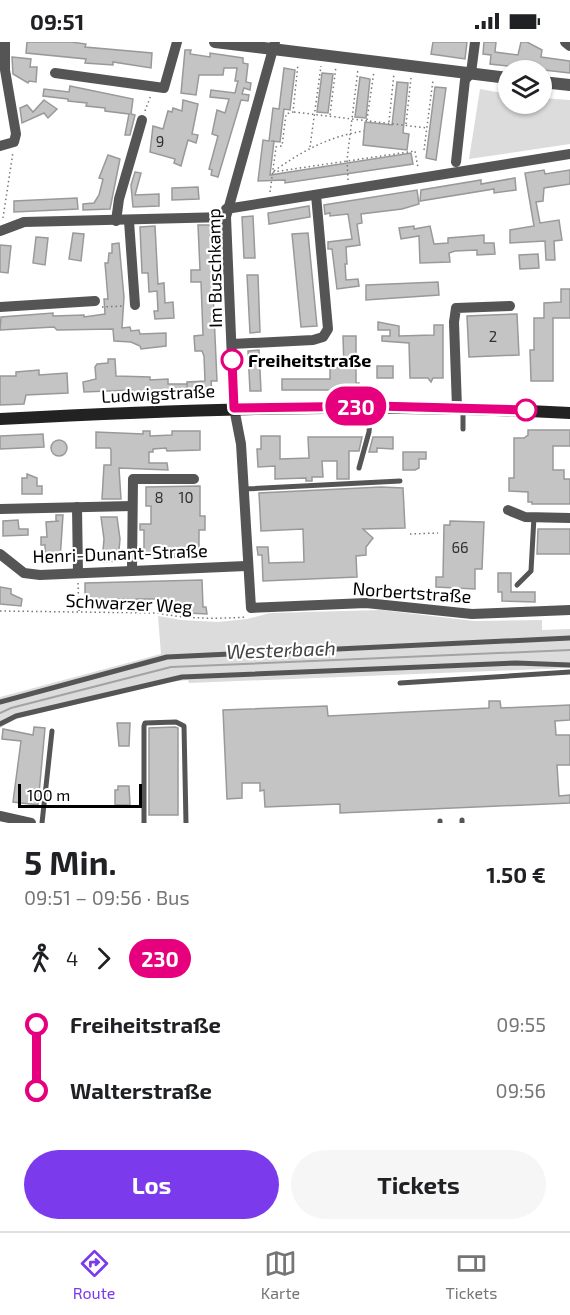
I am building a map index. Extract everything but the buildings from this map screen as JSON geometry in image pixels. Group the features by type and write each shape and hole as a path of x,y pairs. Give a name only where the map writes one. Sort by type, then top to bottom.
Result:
{"main road":[{"name":"Ludwigstraße","path":"0,419 234,408 372,406 570,412"}],"street":[{"path":"0,146 14,142 16,134 5,70 5,42"},
{"path":"55,73 159,91 177,42"},
{"path":"215,42 274,45 498,77"},
{"path":"456,162 465,80 471,73 475,42"},
{"path":"565,42 570,46"},
{"name":"Im Buschkamp","path":"250,608 241,444 234,408 226,213 274,45"},
{"path":"552,83 570,85"},
{"path":"116,221 119,199 142,120"},
{"path":"1,230 24,222 129,221 226,213 348,188 570,154"},
{"path":"232,344 313,340 323,337 328,329 316,195"},
{"path":"129,221 135,305"},
{"path":"0,307 95,301"},
{"path":"460,408 454,322 456,308 510,306"},
{"path":"132,570 133,479 194,479"},
{"path":"77,507 78,573"},
{"path":"0,509 132,507"},
{"path":"508,510 515,515 570,518"},
{"name":"Henri-Dunant-Straße","path":"0,554 24,573 246,566"},
{"name":"Norbertstraße","path":"250,608 366,603 472,614 570,610"},
{"path":"0,816 31,823"}],"lane":[{"path":"359,468 369,432 372,406"},
{"path":"460,408 463,429"},
{"path":"244,489 400,481"},
{"path":"517,585 531,571 534,517"},
{"path":"0,702 167,657 570,638"},
{"path":"0,724 16,716 182,677 505,663 570,665"},
{"path":"400,683 570,672"},
{"path":"144,823 144,726 145,723 176,722 184,726 186,823"},
{"path":"42,823 52,731"}],"path":[{"path":"293,112 298,60"},
{"path":"310,148 321,63"},
{"path":"329,116 336,65"},
{"path":"348,188 347,160 358,68"},
{"path":"367,120 374,70"},
{"path":"389,123 394,72"},
{"path":"406,125 412,74"},
{"path":"424,150 434,77"},
{"path":"142,120 159,91"},
{"path":"268,203 276,147 282,146 286,114 293,112 314,114 427,128"},
{"path":"273,172 310,148 350,133 364,131"},
{"path":"1,230 14,142"},
{"path":"273,172 415,151 419,178"},
{"path":"95,301 95,307 135,305"},
{"path":"410,534 438,533"},
{"path":"78,573 79,612"},
{"name":"Schwarzer Weg","path":"0,611 157,613 182,618 218,619 248,616 250,608"}],"shaded area":[{"path":"480,89 498,92 498,114 552,114 552,99 570,100 570,144 469,159"},
{"path":"381,610 474,621 542,620 542,630 570,629 570,668 189,683 188,680 160,683 16,719 0,728 0,697 161,654 158,616 218,622 247,619 270,613"}],"waterway":[{"name":"Westerbach","path":"0,713 11,708 171,667 570,650"}],"bus line":[{"name":"230","path":"232,360 234,408 377,406 526,410"}],"place":[{"name":"Freiheitstraße","path":"232,360"}]}
